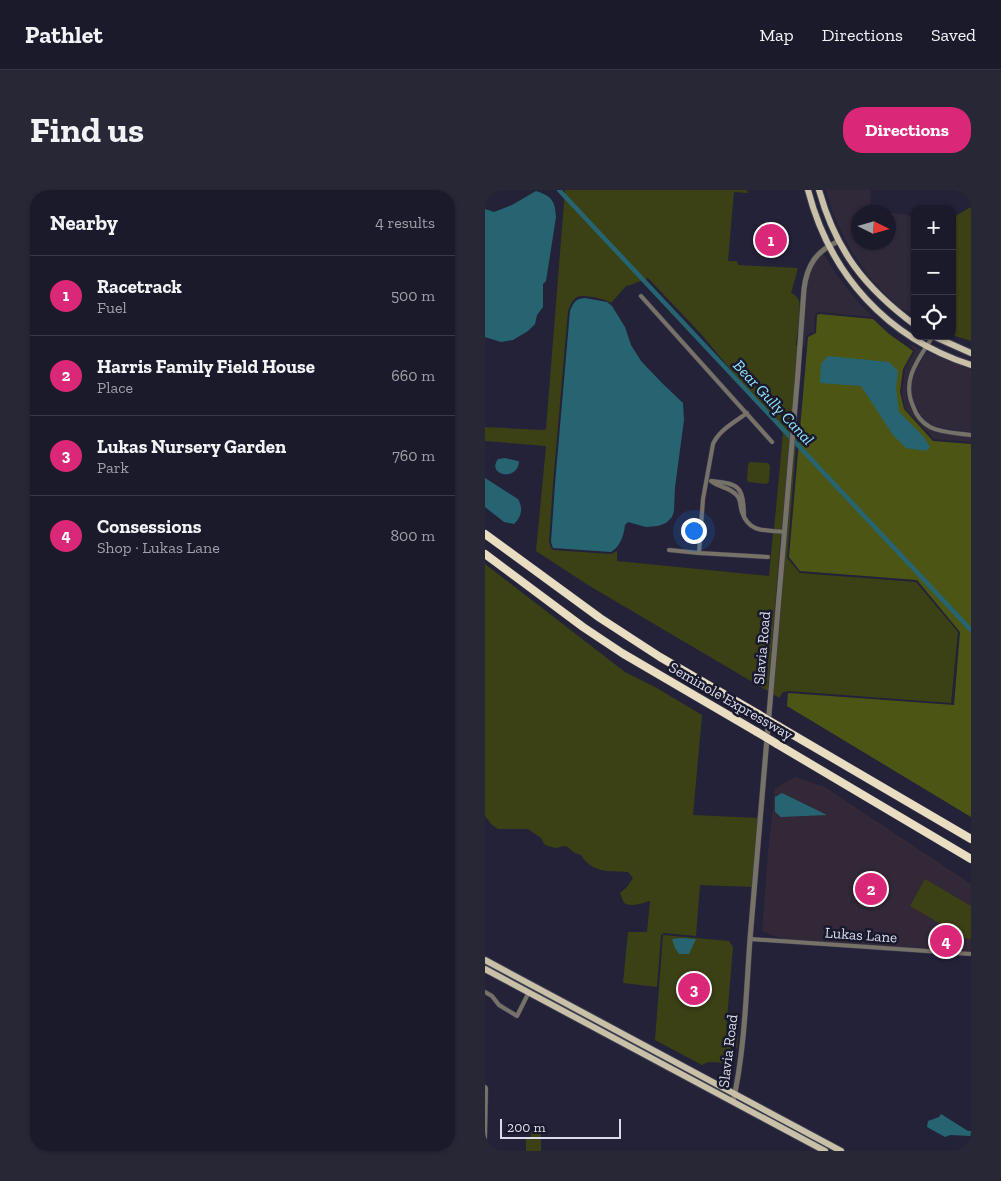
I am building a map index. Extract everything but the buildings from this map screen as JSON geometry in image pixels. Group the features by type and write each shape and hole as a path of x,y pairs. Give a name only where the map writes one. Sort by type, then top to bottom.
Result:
{"highway":[{"name":"Seminole Expressway","path":"485,534 600,618 660,657 971,838"},
{"name":"Seminole Expressway","path":"485,554 583,627 615,648 971,859"}],"main road":[{"path":"808,190 812,207 828,246 851,281 871,304 888,321 927,347 971,365"},
{"path":"819,190 825,210 839,241 852,263 885,301 911,322"},
{"path":"942,340 971,353"},
{"path":"485,960 841,1151"},
{"path":"485,969 733,1102 813,1148 825,1151"}],"street":[{"name":"Slavia Road","path":"733,1102 744,1025 804,289 810,265 817,255 828,246 839,241"},
{"path":"641,296 772,442"},
{"path":"931,340 908,383 908,392 914,410 920,419 930,427 971,434"},
{"path":"699,553 702,509 709,481 713,444 722,431 747,413"},
{"path":"709,481 735,493 739,498 744,517 754,528 762,531 784,532"},
{"path":"669,550 768,557"},
{"name":"Lukas Lane","path":"750,939 971,954"},
{"path":"485,992 492,996 499,1005 517,1016 533,985"},
{"path":"485,1087 487,1088 485,1138"}],"shaded area":[{"path":"565,190 747,190 748,193 734,192 728,261 737,261 738,265 798,268 791,293 796,296 800,309 782,529 774,529 783,433 702,335 648,278 627,285 611,303 594,297 580,296 575,298 570,305 553,484 549,542 553,550 611,554 617,551 617,561 769,576 773,533 781,534 768,691 588,585 536,551 546,446 485,441 485,427 546,429"},
{"path":"826,190 871,190 870,205 851,205 851,250 896,250 896,213 905,214 911,217 911,313 900,308 869,277 852,252 841,231 832,211"},
{"path":"536,191 552,200 556,217 546,281 543,284 543,307 537,315 535,324 528,331 513,340 501,342 485,337 485,209 494,212 512,205"},
{"path":"971,207 971,341 956,336 956,216"},
{"path":"823,253 836,274 858,302 873,317 818,312 815,315 814,333 806,336 805,347 802,346 808,276 812,266"},
{"path":"585,298 607,302 612,306 625,327 631,345 641,361 683,403 684,420 672,517 666,523 658,526 646,527 628,522 625,525 623,537 611,552 553,548 551,542 570,311 575,302"},
{"path":"912,345 922,350 908,375 906,393 918,420 929,428 940,432 971,437 971,442 934,439 905,409 902,392 905,369 915,351 911,347"},
{"path":"926,352 971,370 971,432 941,428 931,425 922,418 912,400 911,383"},
{"path":"828,356 889,362 898,371 896,388 899,412 923,436 930,447 926,451 906,448 893,435 861,386 820,383 821,364"},
{"path":"795,432 797,433 787,558 800,573 916,582 958,632 951,703 789,691 783,692 779,698 773,694"},
{"path":"505,458 519,462 517,468 508,474 499,472 495,465 498,459"},
{"path":"750,462 768,463 770,466 767,484 749,482 747,480 748,464"},
{"path":"485,478 518,499 521,505 521,512 514,524 504,522 485,507"},
{"path":"485,564 625,672 655,687 702,715 693,815 758,818 752,887 700,885 696,936 664,933 661,935 657,987 623,983 628,932 647,932 650,901 633,905 624,903 620,893 633,878 628,872 607,871 595,868 585,861 581,855 566,846 555,848 545,845 541,838 528,829 498,829 485,816"},
{"path":"796,777 825,787 971,884 971,954 790,942 762,931 775,788"},
{"path":"782,793 827,815 781,817 775,812 775,797"},
{"path":"925,879 971,906 971,937 969,940 910,906"},
{"path":"663,935 729,941 733,947 726,1031 728,1033 738,1033 737,1048 733,1048 732,1063 708,1062 702,1065 655,1040"},
{"path":"672,939 696,939 689,954 679,954 675,948"},
{"path":"941,1114 971,1131 971,1136 950,1135 945,1137 927,1127 928,1121 939,1117"},
{"path":"531,1132 541,1132 541,1151 526,1151 526,1138 531,1138"}],"green space":[{"path":"817,315 873,319 889,334 913,351 903,369 900,392 904,409 933,441 971,444 971,817 787,706 788,693 954,705 960,632 917,580 800,571 789,557 808,337 816,333"}],"waterway":[{"name":"Bear Gully Canal","path":"559,190 971,630"}],"place":[{"name":"Racetrack","path":"771,240"},
{"name":"Harris Family Field House","path":"871,889"},
{"name":"Consessions","path":"946,941"},
{"name":"Lukas Nursery Garden","path":"694,989"}]}
